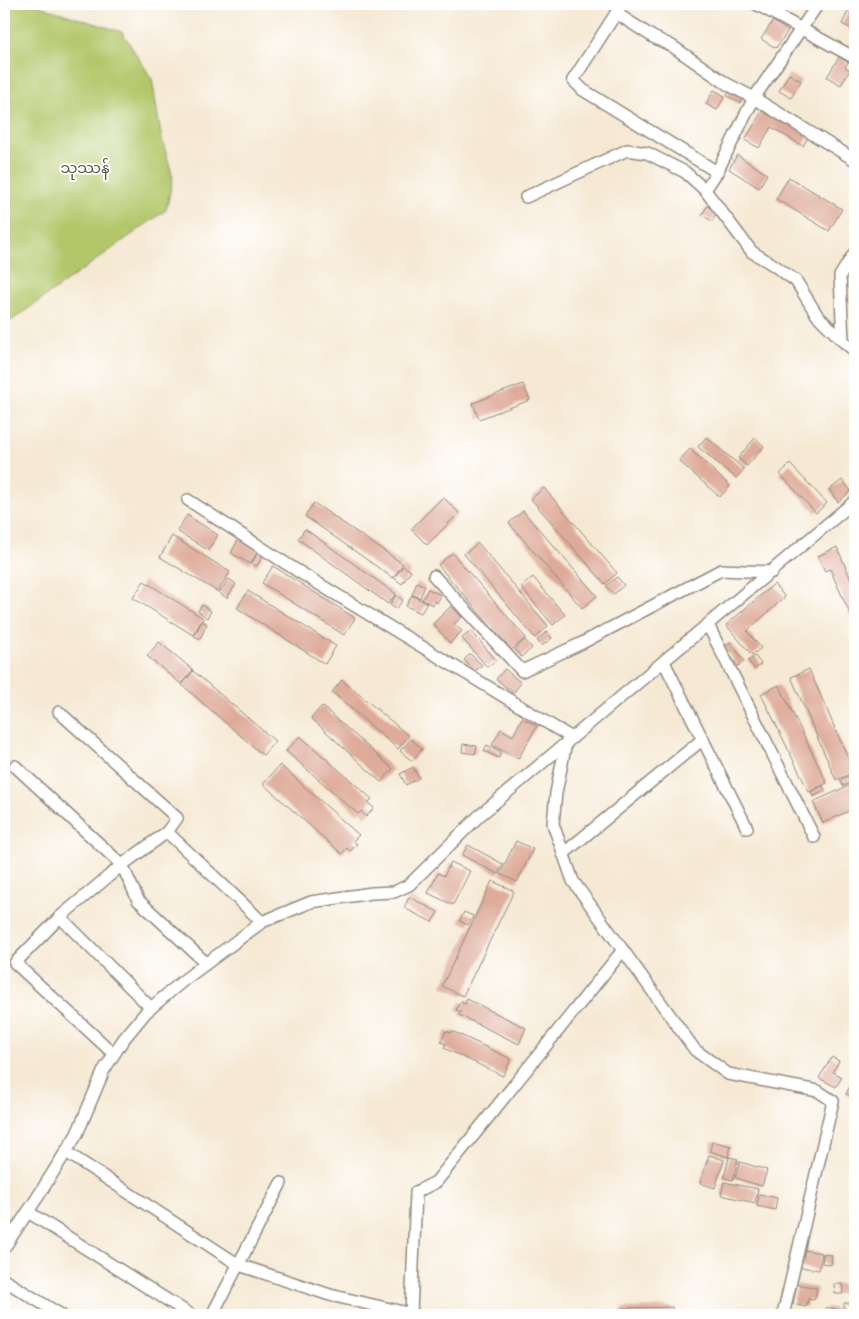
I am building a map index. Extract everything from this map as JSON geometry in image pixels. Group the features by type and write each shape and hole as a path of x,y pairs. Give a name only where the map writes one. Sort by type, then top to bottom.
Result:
{"street":[{"path":"756,4 855,58"},
{"path":"705,190 717,172 754,98 818,4"},
{"path":"717,172 583,90 573,80 619,8 653,37 672,46 727,84 754,98 855,160"},
{"path":"526,197 626,150 647,152 685,172 705,190 752,252 796,281 817,316 855,350"},
{"path":"843,341 840,276 855,252"},
{"path":"188,500 569,741"},
{"path":"4,1248 77,1134 104,1070 123,1040 151,1008 206,963 262,922 312,902 372,893 394,892 409,885 479,816 855,501"},
{"path":"434,576 522,671 582,643 721,570 772,572"},
{"path":"708,625 814,837"},
{"path":"664,662 747,828"},
{"path":"59,712 177,818 167,832 122,865 60,917 14,963 114,1054"},
{"path":"563,854 702,739"},
{"path":"569,741 556,794 553,824 572,882 695,1050 728,1074 818,1091 832,1101 783,1315"},
{"path":"15,766 122,865 138,900 206,963"},
{"path":"167,832 262,922"},
{"path":"60,917 151,1008"},
{"path":"66,1152 238,1265 330,1295 414,1315 416,1192 436,1182 623,950"},
{"path":"212,1315 280,1182"},
{"path":"28,1212 191,1315"},
{"path":"4,1280 61,1315"}],"green space":[{"name":"သုဿန်","path":"4,4 33,4 122,32 152,79 161,135 173,178 166,210 4,326"}],"building":[{"path":"850,7 855,10 855,31 842,24"},
{"path":"773,21 788,31 776,48 761,39"},
{"path":"839,57 848,62 845,67 850,70 841,85 827,77"},
{"path":"789,74 801,81 791,98 779,91"},
{"path":"730,89 743,97 740,103 727,96"},
{"path":"714,90 725,96 717,110 706,104"},
{"path":"764,108 809,135 803,146 771,127 759,148 745,140"},
{"path":"737,155 767,174 759,188 729,169"},
{"path":"789,177 842,209 829,231 776,199"},
{"path":"707,206 717,212 712,221 702,215"},
{"path":"523,384 530,400 479,419 473,403"},
{"path":"706,437 744,469 736,478 698,447"},
{"path":"755,438 764,446 747,466 738,458"},
{"path":"690,449 730,486 720,497 679,461"},
{"path":"790,464 827,503 816,513 780,474"},
{"path":"842,480 851,491 838,502 829,490"},
{"path":"544,488 617,573 605,584 531,499"},
{"path":"443,497 459,513 427,545 411,529"},
{"path":"314,503 403,564 393,578 305,516"},
{"path":"523,511 597,596 582,608 509,523"},
{"path":"187,515 218,535 208,550 177,531"},
{"path":"305,529 396,594 388,604 298,539"},
{"path":"172,536 230,572 218,592 160,557"},
{"path":"239,538 259,550 250,564 231,553"},
{"path":"478,543 548,626 535,638 464,554"},
{"path":"837,547 855,589 855,625 830,569 825,571 818,556"},
{"path":"258,551 264,554 257,566 252,564"},
{"path":"452,553 526,638 511,650 438,565"},
{"path":"273,566 355,618 344,635 262,583"},
{"path":"403,566 411,571 402,584 394,578"},
{"path":"533,577 565,615 553,625 521,587"},
{"path":"617,577 624,585 614,594 606,586"},
{"path":"229,579 236,584 227,598 219,593"},
{"path":"144,581 203,618 193,635 133,598"},
{"path":"417,582 425,586 420,598 412,595"},
{"path":"774,584 785,597 747,631 761,648 752,655 726,625"},
{"path":"428,589 441,595 437,603 434,601 433,605 422,600"},
{"path":"248,591 336,646 325,664 237,608"},
{"path":"396,595 403,600 396,609 390,605"},
{"path":"412,595 427,603 421,613 406,606"},
{"path":"202,605 211,611 207,618 198,611"},
{"path":"451,606 462,617 454,624 462,631 450,643 433,624"},
{"path":"202,621 207,624 200,639 194,636"},
{"path":"471,631 496,660 487,667 462,638"},
{"path":"546,632 552,638 542,646 537,640"},
{"path":"525,640 532,648 521,657 515,649"},
{"path":"159,642 193,670 181,684 147,656"},
{"path":"730,642 744,661 738,666 723,647"},
{"path":"470,654 482,665 475,671 464,660"},
{"path":"755,656 761,664 755,669 748,661"},
{"path":"505,669 521,683 513,693 496,679"},
{"path":"809,669 854,772 836,780 791,677"},
{"path":"193,671 275,741 263,755 182,685"},
{"path":"342,680 409,736 398,749 332,692"},
{"path":"779,685 827,783 809,792 761,694"},
{"path":"322,706 393,769 381,782 311,718"},
{"path":"522,718 537,726 518,759 492,745 501,729 513,736"},
{"path":"300,736 372,799 368,803 374,808 366,817 361,811 358,814 286,751"},
{"path":"411,739 422,749 412,761 400,751"},
{"path":"463,744 477,746 475,754 462,752"},
{"path":"487,745 501,752 499,758 484,751"},
{"path":"280,765 359,835 353,841 357,844 350,851 347,848 342,854 263,784"},
{"path":"413,767 419,778 406,785 400,774"},
{"path":"855,773 855,781 843,786 840,780"},
{"path":"855,783 855,808 823,823 813,802"},
{"path":"823,786 825,791 813,797 811,792"},
{"path":"516,841 533,849 517,882 500,874"},
{"path":"468,845 503,864 498,874 462,855"},
{"path":"451,862 470,871 453,905 428,893 438,873 444,876"},
{"path":"492,881 514,891 463,996 442,986"},
{"path":"409,897 438,912 432,922 404,908"},
{"path":"464,912 473,916 468,925 459,921"},
{"path":"467,999 526,1028 519,1044 459,1015 461,1012 456,1010 460,1002 465,1004"},
{"path":"446,1031 451,1033 452,1031 511,1059 503,1076 444,1048 446,1044 441,1042"},
{"path":"832,1057 839,1061 833,1072 842,1077 836,1087 819,1078"},
{"path":"850,1086 855,1088 855,1098 846,1094"},
{"path":"712,1141 731,1146 728,1157 710,1151"},
{"path":"709,1155 724,1160 715,1188 700,1183"},
{"path":"729,1157 738,1159 733,1180 724,1178"},
{"path":"740,1162 767,1170 762,1186 735,1178"},
{"path":"724,1182 758,1189 755,1203 721,1195"},
{"path":"759,1194 777,1198 775,1210 757,1206"},
{"path":"803,1250 822,1253 819,1270 800,1267"},
{"path":"823,1254 832,1255 831,1265 822,1263"},
{"path":"797,1284 817,1288 814,1300 808,1299 806,1307 793,1304"},
{"path":"834,1284 842,1284 843,1294 835,1294"},
{"path":"844,1303 855,1303 855,1315 845,1315"},
{"path":"672,1307 673,1315 622,1315 622,1308"},
{"path":"827,1307 839,1310 837,1315 825,1315"}]}
